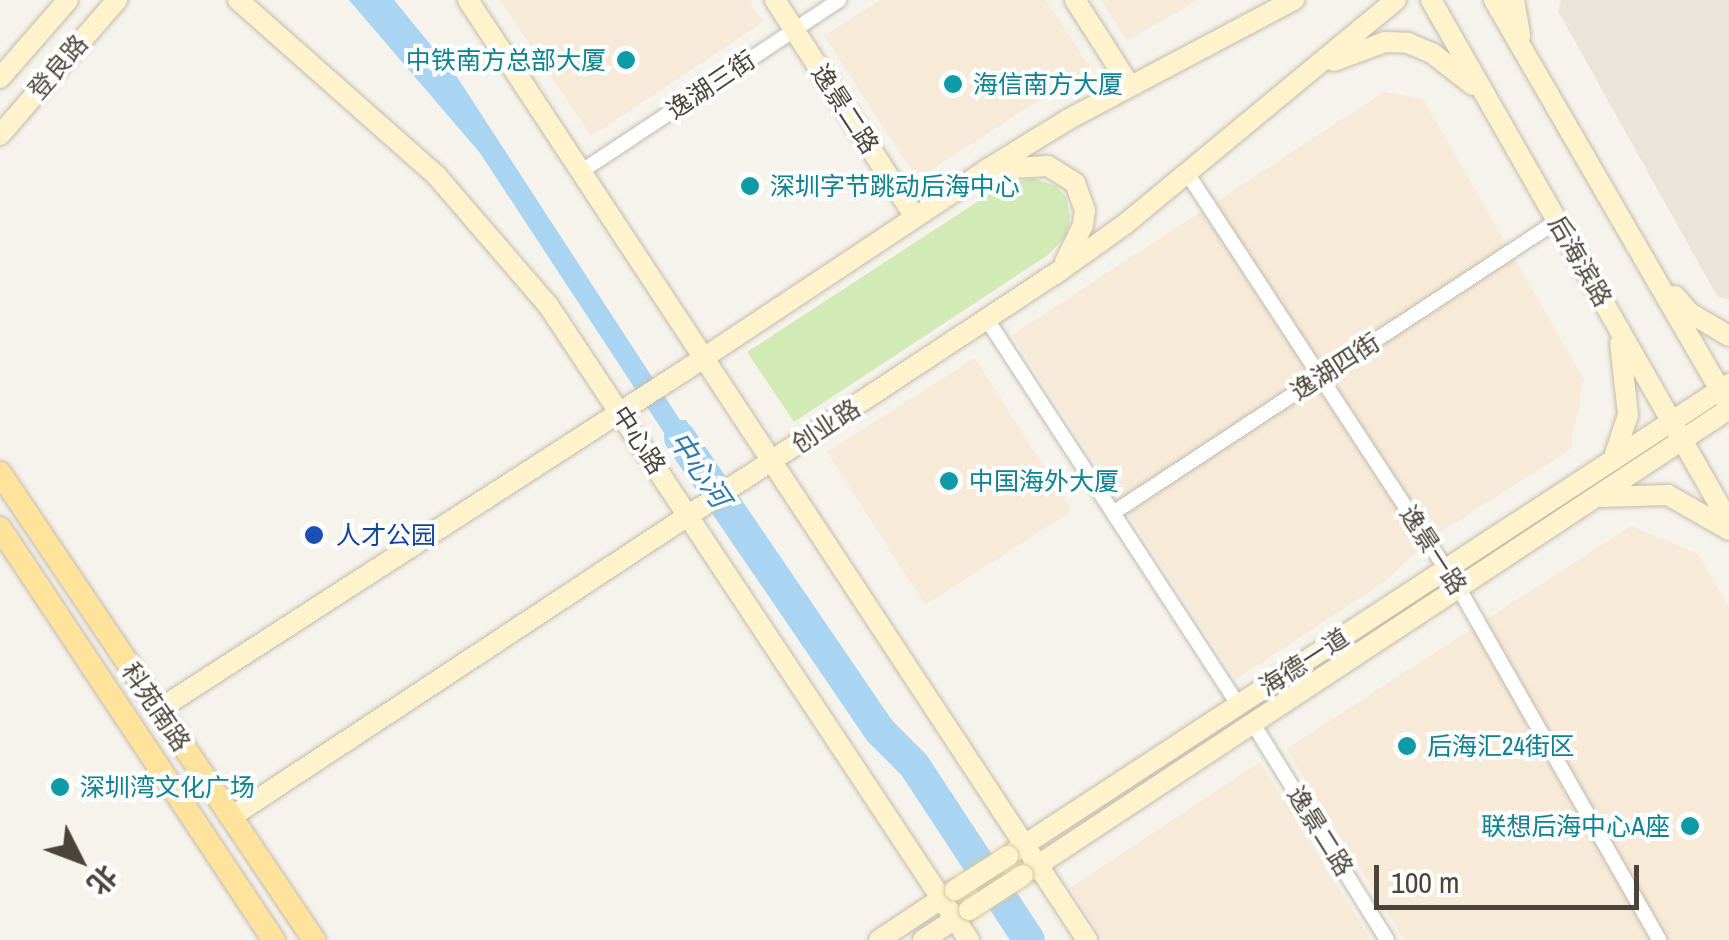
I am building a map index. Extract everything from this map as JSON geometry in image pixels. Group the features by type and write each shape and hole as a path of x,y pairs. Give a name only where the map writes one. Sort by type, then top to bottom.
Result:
{"main road":[{"name":"登良路","path":"0,78 68,0"},
{"name":"登良路","path":"0,135 117,0"},
{"name":"中心路","path":"238,0 436,175 477,217 569,332 626,409 962,914 969,940"},
{"path":"251,0 288,45"},
{"path":"468,0 582,170 695,364 1016,850 1087,940"},
{"name":"逸景二路","path":"775,0 915,218"},
{"path":"1075,0 1130,86"},
{"path":"158,710 695,364 986,170 1130,86 1276,6 1294,0"},
{"name":"创业路","path":"230,817 1058,272 1187,173 1396,0"},
{"name":"后海滨路","path":"1431,0 1729,526"},
{"path":"1494,0 1727,398"},
{"path":"1514,0 1524,51"},
{"path":"1288,87 1358,49 1385,42 1408,44 1444,61 1487,97"},
{"path":"986,170 1048,166 1075,183 1085,210 1083,225 1058,272"},
{"path":"1652,270 1690,313 1729,336"},
{"path":"1572,513 1613,460 1624,437 1629,395 1617,326"},
{"name":"海德一道","path":"923,940 1572,513 1677,431 1727,398"},
{"name":"海德一道","path":"879,940 1613,460 1677,431"},
{"name":"科苑南路","path":"0,474 314,940"},
{"path":"1572,513 1598,497 1668,495 1729,526"},
{"name":"科苑南路","path":"0,528 274,940"}],"street":[{"name":"逸湖三街","path":"582,170 839,0"},
{"name":"逸景一路","path":"1187,173 1458,587 1658,940"},
{"name":"逸湖四街","path":"1112,513 1556,220"},
{"path":"988,321 1238,705"},
{"name":"逸景二路","path":"1252,722 1387,940"}],"shaded area":[{"name":"中铁南方总部大厦","path":"500,0 749,0 763,22 591,136"},
{"name":"海信南方大厦","path":"880,0 1046,0 1090,67 917,179 824,36"},
{"path":"1101,0 1198,0 1127,41"},
{"path":"1561,0 1729,0 1729,300 1717,296 1558,11"},
{"path":"1384,92 1423,99 1584,380 1570,450 1431,538 1383,583 1236,679 1012,335"},
{"path":"975,358 1072,511 925,605 827,452"},
{"path":"1631,526 1698,554 1729,608 1729,940 1404,940 1286,749"},
{"path":"1260,762 1371,940 1104,940 1070,888"}],"green space":[{"path":"1032,178 1056,186 1066,197 1070,216 1067,235 1048,255 794,422 747,352 1000,187"}],"water":[{"path":"349,0 394,0 457,77 680,420 686,420 716,466 695,480 480,153"}],"waterway":[{"name":"中心河","path":"680,438 880,731 914,765 1029,940"}],"place":[{"name":"中铁南方总部大厦","path":"626,60"},
{"name":"海信南方大厦","path":"953,84"},
{"name":"深圳字节跳动后海中心","path":"750,186"},
{"name":"中国海外大厦","path":"949,481"},
{"name":"人才公园","path":"314,535"},
{"name":"后海汇24街区","path":"1407,746"},
{"name":"深圳湾文化广场","path":"60,787"},
{"name":"联想后海中心A座","path":"1690,826"}]}
